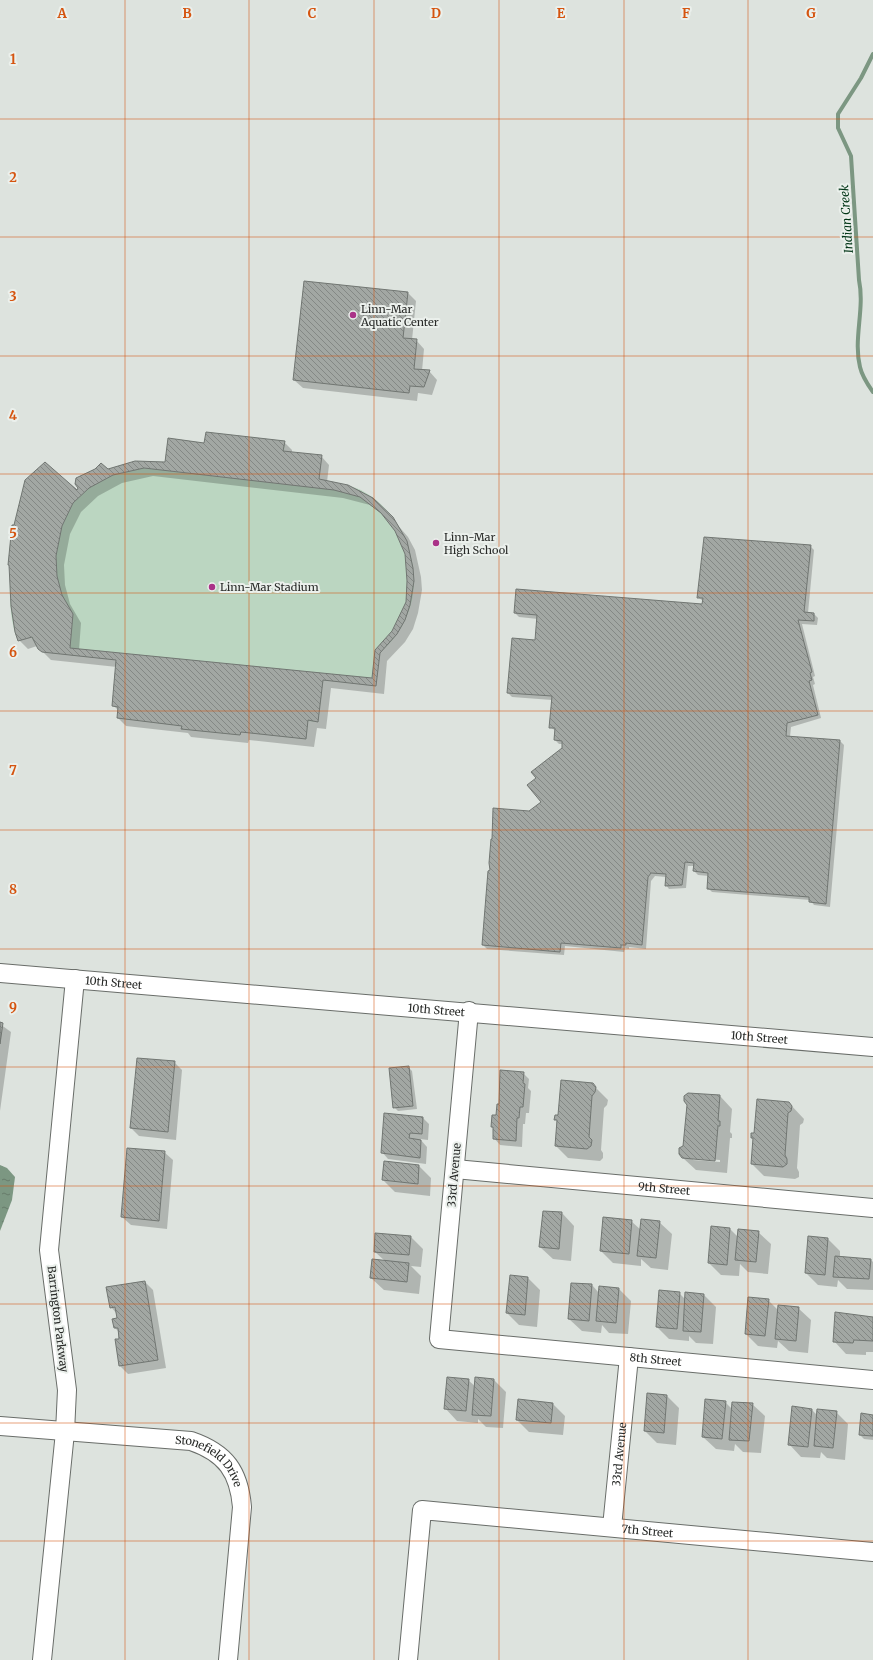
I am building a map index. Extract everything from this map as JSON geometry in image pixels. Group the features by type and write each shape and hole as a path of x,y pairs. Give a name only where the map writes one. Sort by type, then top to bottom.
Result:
{"street":[{"name":"10th Street","path":"0,973 469,1011 873,1047"},
{"name":"Barrington Parkway","path":"42,1660 65,1432 67,1390 49,1250 75,979"},
{"name":"33rd Avenue","path":"439,1339 469,1011"},
{"name":"9th Street","path":"455,1169 873,1208"},
{"name":"8th Street","path":"439,1339 873,1380"},
{"name":"33rd Avenue","path":"612,1527 629,1357"},
{"name":"Stonefield Drive","path":"0,1426 191,1442 213,1451 226,1462 235,1474 240,1490 242,1507 228,1660"},
{"name":"7th Street","path":"408,1660 422,1510 873,1552"}],"shaded area":[{"name":"Linn-Mar Stadium","path":"206,432 285,441 284,451 316,477 325,481 356,488 375,499 397,524 411,555 414,588 411,604 405,620 393,640 380,653 376,686 323,680 318,722 308,721 306,739 241,732 240,735 181,729 181,726 117,718 118,707 112,706 116,660 42,652 31,637 18,641 15,632 10,604 10,565 8,565 12,525 14,525 25,480 77,490 78,488 75,484 76,478 95,469 101,463 108,469 135,461 165,462 168,438 204,443"}],"water":[{"path":"0,1165 7,1168 15,1177 12,1200 0,1231"}],"building":[{"name":"Linn-Mar Aquatic Center","path":"304,281 408,292 403,338 417,339 414,369 430,370 424,387 410,386 409,393 293,380"},
{"path":"206,432 285,441 283,451 322,455 319,479 348,485 373,498 393,517 407,541 413,568 414,581 410,605 405,620 397,634 380,653 376,686 323,680 318,722 308,720 306,739 241,732 240,735 181,729 182,726 117,718 118,707 112,706 116,660 42,652 38,649 32,637 18,641 11,606 8,565 12,525 14,525 25,480 45,462 77,490 78,488 75,484 76,478 95,469 101,463 108,469 135,461 165,462 168,438 204,443","holes":["144,468 334,490 360,497 381,513 395,531 405,554 407,581 406,602 392,631 375,650 372,678 70,648 73,614 62,595 57,576 56,556 62,526 73,503 89,488 113,475"]},
{"path":"704,537 811,545 804,612 814,613 814,621 798,620 812,672 810,673 812,680 809,681 818,715 787,723 786,736 840,740 826,904 809,902 809,897 707,889 708,873 693,871 694,863 685,862 682,885 665,886 666,874 651,873 648,877 642,945 626,943 626,945 621,945 621,948 561,943 560,952 482,945 488,871 490,870 489,863 492,839 493,808 529,811 541,802 527,785 536,778 531,772 562,748 562,741 554,740 555,728 549,728 552,696 507,693 512,638 535,640 537,615 514,613 516,589 702,604 703,598 697,598"},
{"path":"0,1022 3,1023 0,1044"},
{"path":"137,1058 175,1061 168,1132 130,1128"},
{"path":"409,1066 413,1106 393,1108 389,1068"},
{"path":"500,1070 524,1072 523,1083 525,1084 523,1107 520,1107 519,1118 517,1118 516,1141 493,1139 493,1127 491,1127 492,1115 496,1115 497,1104 499,1104"},
{"path":"561,1080 593,1083 596,1087 592,1096 589,1137 592,1140 591,1146 587,1149 555,1146 557,1120 554,1120 555,1115 558,1115"},
{"path":"688,1093 720,1095 718,1121 720,1121 720,1126 718,1126 715,1161 682,1158 679,1154 679,1148 683,1146 687,1105 684,1101 684,1096"},
{"path":"757,1099 789,1102 792,1106 791,1111 788,1113 785,1155 787,1164 783,1167 751,1164 753,1138 751,1138 751,1133 754,1133"},
{"path":"384,1113 423,1117 422,1134 410,1133 409,1138 421,1140 420,1158 381,1153"},
{"path":"127,1148 165,1151 159,1221 121,1217"},
{"path":"384,1161 419,1165 418,1184 382,1180"},
{"path":"543,1211 562,1212 559,1249 539,1247"},
{"path":"603,1217 632,1220 629,1254 600,1251"},
{"path":"641,1219 660,1221 656,1258 637,1256"},
{"path":"711,1226 730,1228 727,1265 708,1263"},
{"path":"738,1229 759,1231 756,1262 735,1260"},
{"path":"375,1233 411,1236 409,1255 374,1252"},
{"path":"808,1236 828,1238 825,1275 805,1273"},
{"path":"835,1256 871,1259 869,1279 833,1277"},
{"path":"372,1259 409,1263 407,1282 370,1278"},
{"path":"510,1275 528,1277 525,1315 506,1313"},
{"path":"145,1281 158,1360 119,1366 115,1339 119,1339 118,1328 114,1328 112,1319 117,1318 115,1307 110,1308 106,1287"},
{"path":"571,1283 592,1284 589,1321 568,1319"},
{"path":"599,1286 619,1288 616,1323 596,1321"},
{"path":"659,1290 680,1292 677,1329 656,1327"},
{"path":"685,1292 704,1294 701,1332 683,1331"},
{"path":"748,1297 769,1299 765,1336 745,1334"},
{"path":"778,1305 799,1307 796,1341 775,1339"},
{"path":"835,1312 873,1317 873,1341 854,1340 853,1343 833,1342"},
{"path":"447,1377 469,1379 466,1411 444,1409"},
{"path":"475,1377 494,1379 491,1416 472,1415"},
{"path":"647,1393 667,1395 664,1433 644,1431"},
{"path":"518,1399 553,1403 551,1423 516,1420"},
{"path":"705,1399 726,1401 722,1439 702,1437"},
{"path":"732,1402 753,1403 749,1441 729,1440"},
{"path":"792,1406 812,1409 808,1447 788,1445"},
{"path":"817,1409 837,1411 833,1448 814,1446"},
{"path":"861,1413 873,1415 873,1436 859,1435"}],"waterway":[{"name":"Indian Creek","path":"873,54 861,78 838,114 838,128 851,156 861,302 858,356 862,374 873,392"}],"place":[{"name":"Linn-Mar Aquatic Center","path":"353,315"},
{"name":"Linn-Mar High School","path":"436,543"},
{"name":"Linn-Mar Stadium","path":"212,587"}]}
